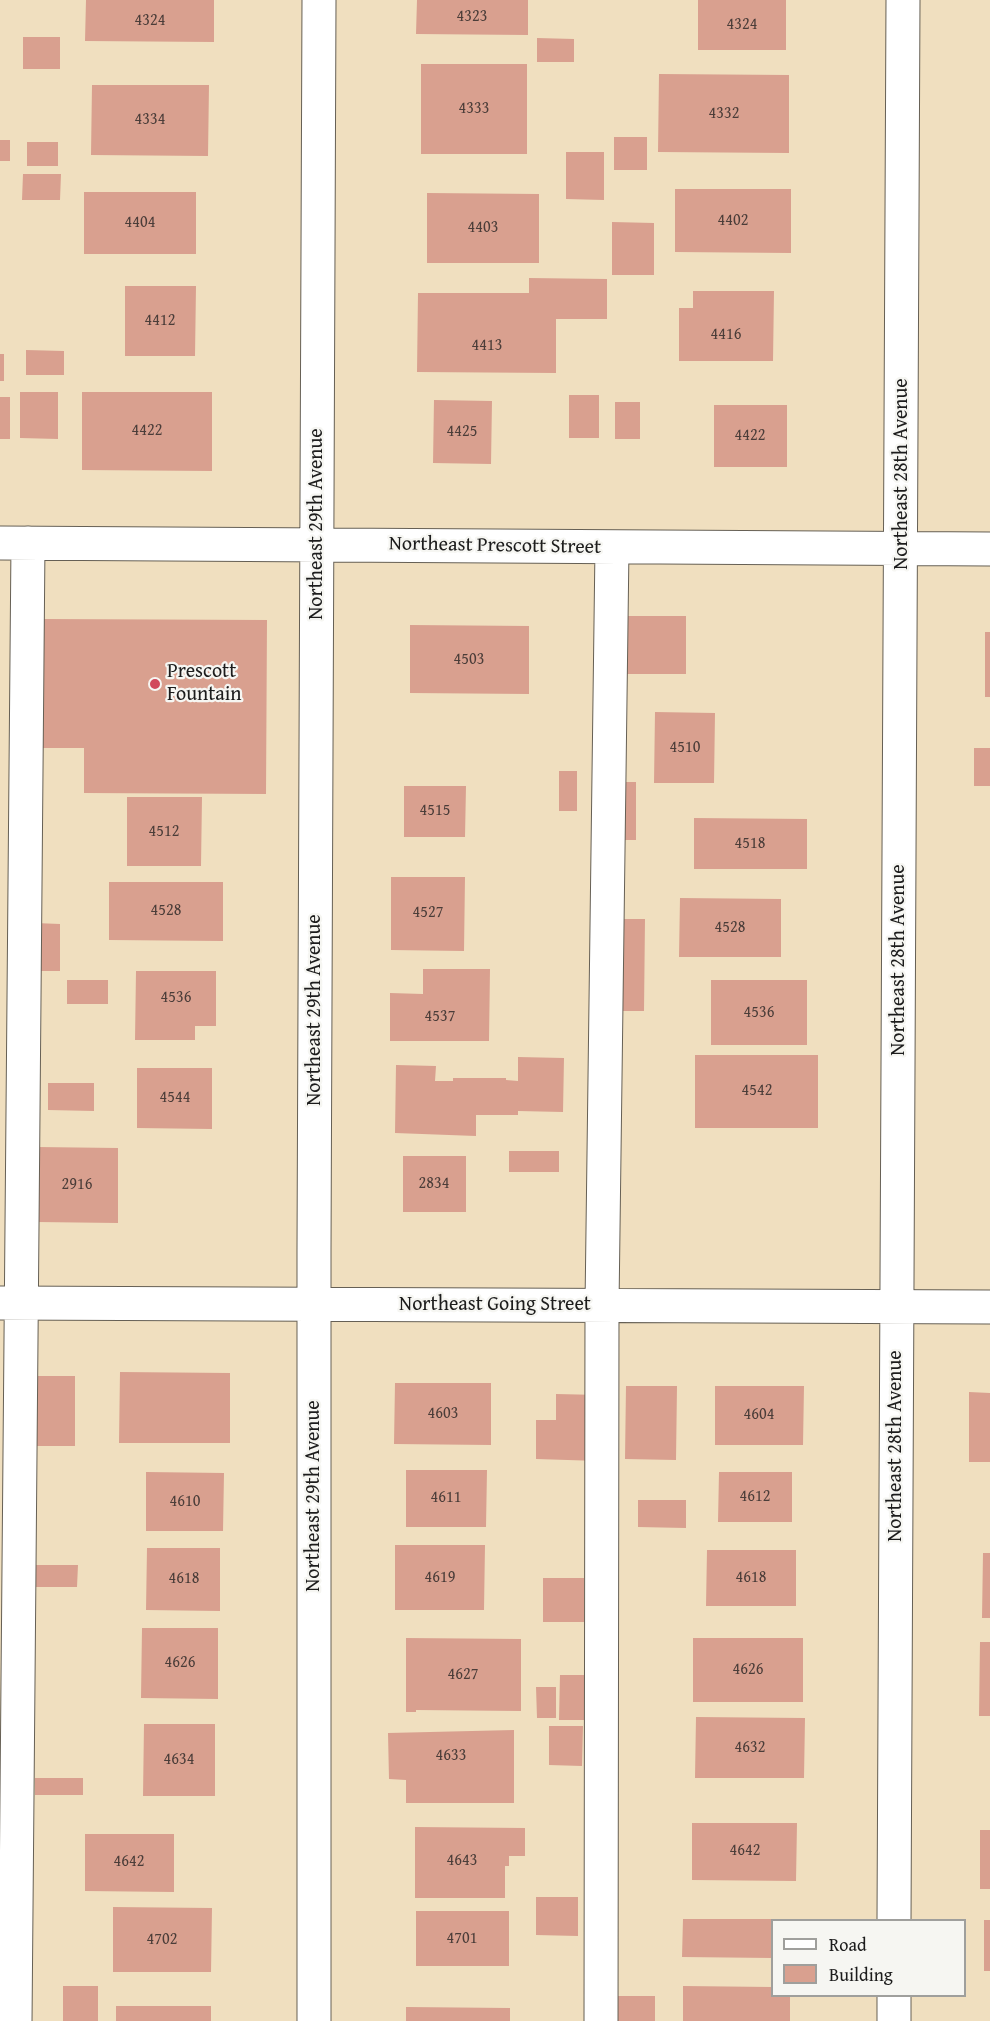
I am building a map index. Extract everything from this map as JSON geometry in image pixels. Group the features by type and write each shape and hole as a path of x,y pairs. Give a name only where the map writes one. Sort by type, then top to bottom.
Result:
{"street":[{"name":"Northeast 29th Avenue","path":"314,2021 316,545 320,0"},
{"name":"Northeast 28th Avenue","path":"894,1919 903,0"},
{"name":"Northeast Prescott Street","path":"14,543 990,549"},
{"path":"14,543 10,1303 15,2021"},
{"path":"601,2021 602,1305 612,547"},
{"name":"Northeast Going Street","path":"10,1303 990,1307"},
{"path":"894,1997 894,2021"}],"building":[{"path":"86,0 214,0 214,42 85,41"},
{"path":"417,0 528,0 528,35 416,34"},
{"path":"698,0 786,0 786,50 698,50"},
{"path":"23,37 60,37 60,69 23,69"},
{"path":"537,38 574,39 574,62 537,62"},
{"path":"421,64 527,64 527,154 421,154"},
{"path":"659,74 789,75 789,153 658,152"},
{"path":"92,85 209,85 208,156 91,155"},
{"path":"614,137 647,137 647,170 614,170"},
{"path":"0,140 10,140 10,161 0,161"},
{"path":"27,142 58,142 58,166 27,166"},
{"path":"566,152 604,152 604,200 566,199"},
{"path":"23,174 61,174 60,200 22,200"},
{"path":"675,189 791,189 791,253 675,252"},
{"path":"84,192 196,192 196,254 84,254"},
{"path":"427,193 539,194 539,263 427,263"},
{"path":"612,222 654,223 654,275 612,275"},
{"path":"529,278 607,279 607,319 556,319 556,373 417,372 418,293 529,293"},
{"path":"125,286 196,286 195,356 125,356"},
{"path":"693,291 774,291 773,361 679,361 679,308 693,308"},
{"path":"26,350 64,351 64,375 26,375"},
{"path":"0,354 4,354 4,381 0,381"},
{"path":"20,392 58,392 58,439 20,438"},
{"path":"82,392 212,392 212,471 82,470"},
{"path":"569,395 599,395 599,438 569,438"},
{"path":"0,397 10,397 10,439 0,439"},
{"path":"434,400 492,401 491,464 433,463"},
{"path":"615,402 640,402 640,439 615,439"},
{"path":"714,405 787,405 787,467 714,467"},
{"path":"623,616 686,616 686,674 623,674"},
{"name":"Prescott Fountain","path":"44,619 267,620 266,794 84,793 84,748 43,748"},
{"path":"410,625 529,626 529,694 410,693"},
{"path":"985,632 990,632 990,697 985,697"},
{"path":"655,712 715,713 714,783 654,783"},
{"path":"974,748 990,748 990,786 974,786"},
{"path":"559,771 577,771 577,811 559,811"},
{"path":"618,782 636,782 636,840 617,840"},
{"path":"404,786 466,786 465,837 404,837"},
{"path":"127,797 202,797 201,866 127,866"},
{"path":"694,818 807,819 807,869 694,869"},
{"path":"391,877 465,877 464,951 391,950"},
{"path":"109,882 223,882 223,941 109,940"},
{"path":"680,898 781,899 781,957 679,957"},
{"path":"615,919 645,919 644,1011 614,1011"},
{"path":"35,923 60,924 60,971 35,971"},
{"path":"423,969 490,969 489,1041 390,1041 390,993 423,994"},
{"path":"136,971 216,971 216,1026 195,1026 195,1040 135,1040"},
{"path":"67,980 108,980 108,1004 67,1004"},
{"path":"711,980 807,980 807,1045 711,1045"},
{"path":"695,1055 818,1055 818,1128 695,1128"},
{"path":"518,1057 564,1058 563,1112 518,1111 518,1115 476,1115 476,1136 395,1133 396,1065 436,1066 435,1081 453,1081 453,1078 506,1078 506,1080 518,1081"},
{"path":"137,1068 212,1068 212,1129 137,1128"},
{"path":"48,1083 94,1083 94,1111 48,1110"},
{"path":"37,1147 118,1148 118,1223 37,1222"},
{"path":"509,1151 559,1151 559,1172 509,1172"},
{"path":"403,1156 466,1156 466,1212 403,1212"},
{"path":"120,1372 230,1373 230,1443 119,1443"},
{"path":"23,1376 75,1376 75,1446 23,1446"},
{"path":"395,1383 491,1383 491,1445 394,1444"},
{"path":"626,1386 677,1386 676,1460 625,1459"},
{"path":"715,1386 804,1386 803,1445 715,1445"},
{"path":"969,1392 990,1393 990,1462 969,1462"},
{"path":"556,1394 600,1395 599,1461 536,1459 536,1420 556,1420"},
{"path":"406,1470 487,1470 486,1527 406,1527"},
{"path":"146,1472 224,1473 223,1531 146,1531"},
{"path":"719,1472 792,1472 792,1522 718,1522"},
{"path":"638,1500 686,1500 686,1528 638,1527"},
{"path":"395,1545 485,1545 484,1610 395,1610"},
{"path":"147,1548 220,1548 220,1611 146,1610"},
{"path":"707,1550 796,1550 796,1606 706,1606"},
{"path":"983,1553 990,1553 990,1618 982,1618"},
{"path":"36,1565 78,1565 77,1587 36,1587"},
{"path":"543,1578 584,1578 584,1622 543,1622"},
{"path":"142,1628 218,1628 218,1699 141,1698"},
{"path":"406,1638 521,1639 521,1711 416,1710 416,1712 406,1712"},
{"path":"693,1638 803,1638 803,1702 693,1702"},
{"path":"980,1642 990,1642 990,1716 979,1716"},
{"path":"560,1675 586,1675 586,1720 559,1720"},
{"path":"536,1687 556,1687 556,1718 537,1718"},
{"path":"696,1717 805,1718 804,1778 695,1778"},
{"path":"144,1724 215,1724 215,1796 143,1796"},
{"path":"549,1726 583,1726 582,1766 549,1765"},
{"path":"514,1730 514,1803 406,1803 406,1780 389,1779 388,1733"},
{"path":"35,1778 83,1778 83,1795 35,1795"},
{"path":"692,1823 797,1823 796,1881 692,1880"},
{"path":"415,1827 525,1828 525,1856 509,1856 509,1866 505,1866 505,1898 415,1898"},
{"path":"980,1830 990,1830 990,1889 980,1889"},
{"path":"85,1834 174,1834 174,1892 85,1891"},
{"path":"536,1897 578,1897 578,1936 536,1935"},
{"path":"113,1907 212,1908 211,1972 113,1972"},
{"path":"416,1911 509,1911 509,1966 416,1966"},
{"path":"683,1919 771,1919 771,1958 682,1957"},
{"path":"984,1920 990,1920 990,1971 984,1971"},
{"path":"63,1986 98,1986 98,2021 63,2021"},
{"path":"683,1986 771,1987 771,1997 790,1997 790,2021 683,2021"},
{"path":"609,1996 655,1996 655,2021 609,2021"},
{"path":"116,2006 211,2006 211,2021 116,2021"},
{"path":"406,2007 510,2008 510,2021 406,2021"}],"place":[{"name":"Prescott Fountain","path":"155,684"}]}
